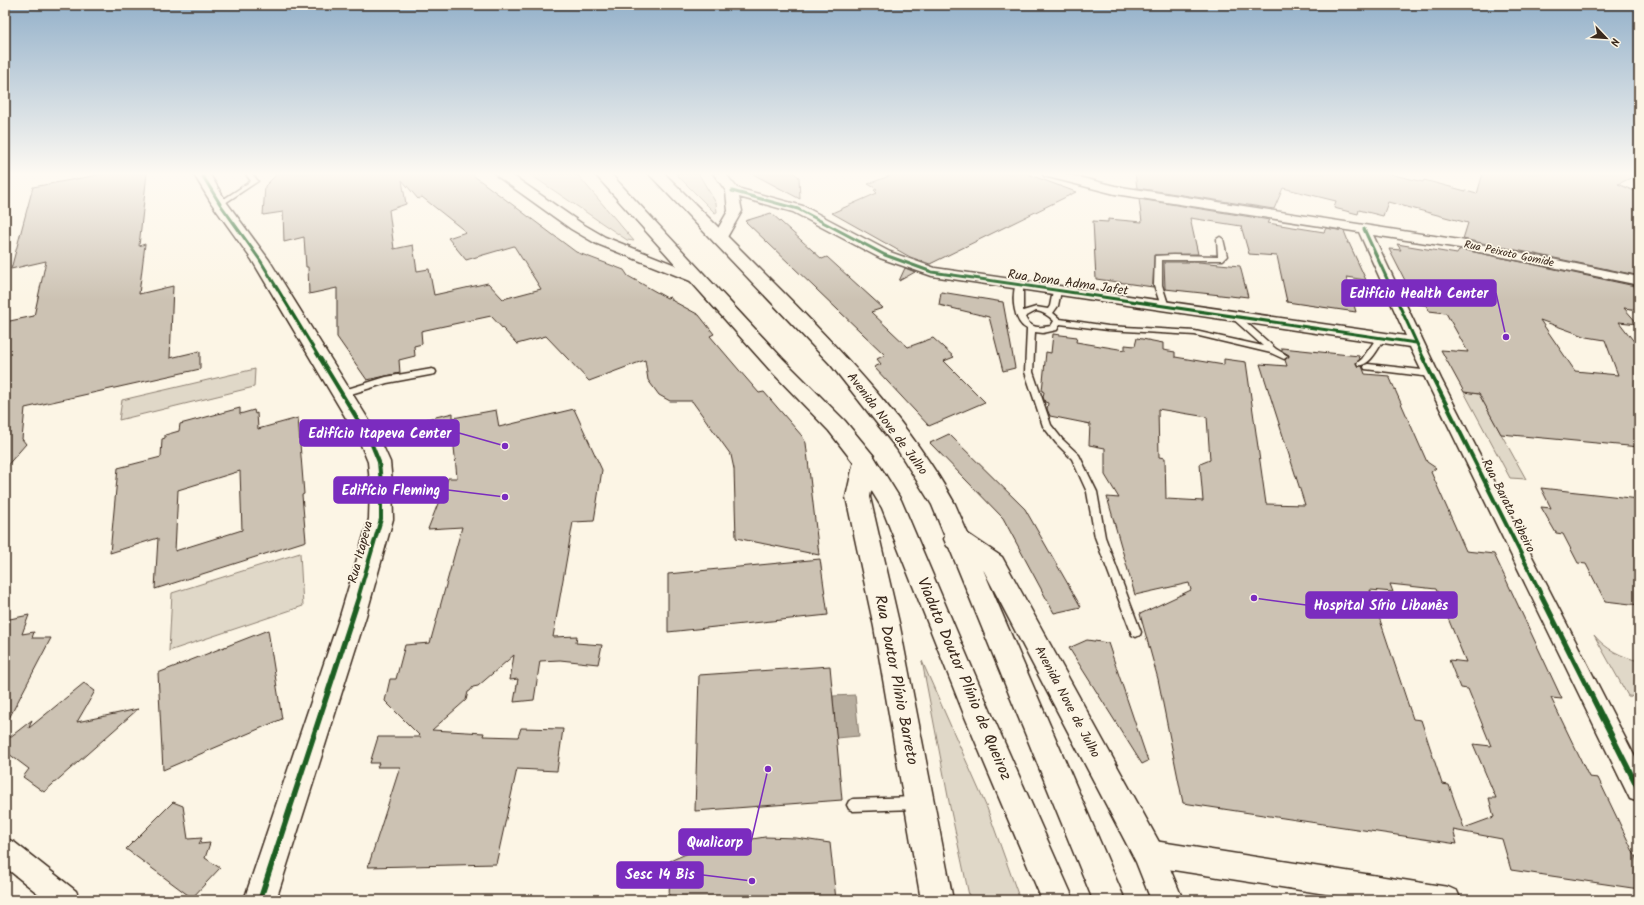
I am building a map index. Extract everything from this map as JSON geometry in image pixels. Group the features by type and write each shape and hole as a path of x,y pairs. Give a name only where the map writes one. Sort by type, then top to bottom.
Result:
{"main road":[{"name":"Rua Itapeva","path":"228,215 260,260 370,440 379,462 382,483 381,519 353,616 260,900"},
{"path":"640,215 776,364 837,426 865,461"},
{"name":"Avenida Nove de Julho","path":"696,215 838,360 905,444 929,480 943,504 956,539 993,564 1148,853 1167,900"},
{"name":"Viaduto Doutor Plínio de Queiroz","path":"865,461 893,506 979,716 1058,900"},
{"name":"Rua Doutor Plínio Barreto","path":"865,461 858,497 887,627 937,900"},
{"path":"956,539 1108,900"}],"street":[{"path":"561,215 600,240 698,279"},
{"path":"719,239 733,215"},
{"name":"Rua Dona Adma Jafet","path":"811,215 872,249 916,267 954,276 1416,343"},
{"name":"Rua Peixoto Gomide","path":"1276,215 1460,244 1639,281"},
{"name":"Rua Barata Ribeiro","path":"1364,229 1431,374 1639,790"},
{"path":"5,851 67,900"},
{"path":"1148,853 1448,900"}],"lane":[{"path":"1164,307 1158,285 1158,258 1220,258 1223,256 1220,239"},
{"path":"1019,286 1017,307 1024,323 1031,330 1043,331 1054,328 1058,321"},
{"path":"1050,312 1054,306 1058,291"},
{"path":"1021,316 1028,310 1039,309 1050,312 1058,321 1108,328 1195,333 1284,356"},
{"path":"1235,317 1273,352"},
{"path":"1031,330 1029,372 1047,426 1059,441 1076,457 1092,492 1100,537 1136,632"},
{"path":"1381,338 1365,362 1365,365 1431,374"},
{"path":"341,394 386,380 432,372"},
{"path":"853,805 919,803"}],"shaded area":[{"path":"590,215 612,215 634,241 627,240"},
{"path":"255,369 254,387 119,420 122,400"},
{"path":"1464,392 1479,394 1526,479 1510,478"},
{"path":"300,553 303,606 169,651 172,593"},
{"path":"1594,635 1598,640 1614,652 1639,661 1639,697 1628,696"},
{"path":"922,661 987,808 1020,900 970,900 950,807"},
{"path":"855,695 859,736 836,738 833,696"}],"building":[{"path":"25,215 142,215 139,246 145,244 139,294 173,286 170,358 200,351 200,369 25,408 22,439 26,444 5,468 5,322 34,316 46,261 11,269"},
{"path":"283,215 390,215 394,249 413,245 417,271 429,269 434,295 488,283 503,299 541,289 514,246 466,260 448,238 466,232 445,215 527,215 576,252 624,270 628,276 667,298 670,297 673,301 699,315 714,334 710,336 759,393 764,392 802,436 806,443 819,555 736,538 734,469 731,455 692,401 670,401 659,395 648,380 645,360 589,381 546,336 517,344 491,316 421,331 422,344 414,346 415,356 399,360 400,373 367,380 337,337 337,288 309,294 308,267 306,267 304,237 284,242"},
{"path":"764,215 773,215 822,259 827,257 883,308 871,312 908,347 933,338 954,357 944,361 985,402 929,426 874,367 881,364 877,359 885,355 745,221"},
{"path":"836,215 1029,215 930,264 910,257"},
{"path":"1141,215 1240,215 1270,220 1268,223 1324,232 1326,228 1344,231 1348,241 1347,243 1349,243 1366,280 1346,277 1356,312 1287,302 1277,256 1249,254 1241,226 1190,218 1198,254 1154,255 1153,287 1096,279 1093,221 1108,222 1108,219 1142,222"},
{"path":"1438,215 1638,215 1636,275 1463,239 1468,223"},
{"path":"1397,244 1457,254 1460,249 1635,286 1635,289 1639,289 1639,310 1624,308 1638,324 1619,322 1639,348 1639,447 1501,434 1479,394 1464,392 1441,350 1468,352 1446,313 1429,311 1426,305 1417,304 1389,249 1401,250","holes":["1540,320 1587,337 1605,340 1618,375 1575,371"]},
{"path":"1164,262 1199,262 1240,266 1248,297 1165,289"},
{"path":"905,268 915,272 899,281"},
{"path":"941,292 1003,302 1015,368 1003,371 989,317 939,305"},
{"path":"1053,334 1077,337 1076,342 1125,350 1125,345 1135,346 1137,338 1163,343 1163,350 1175,352 1175,357 1224,365 1224,359 1246,362 1266,504 1305,505 1260,364 1287,366 1285,360 1289,355 1282,351 1282,348 1359,356 1360,359 1356,364 1358,366 1362,366 1365,374 1389,376 1427,462 1436,468 1431,472 1466,551 1494,554 1562,699 1551,698 1589,777 1598,778 1639,864 1639,889 1511,870 1502,839 1453,830 1457,844 1183,803 1158,679 1140,614 1191,590 1189,583 1135,595 1107,497 1119,498 1105,475 1105,448 1089,445 1090,424 1050,416 1047,409 1048,403 1045,402 1043,397 1044,392 1042,391 1046,352 1051,353","holes":["1158,409 1207,417 1210,460 1200,464 1203,501 1166,499 1165,458 1159,457","1390,584 1436,589 1466,662 1449,660 1460,688 1468,689 1491,746 1473,744 1496,798 1489,798 1494,817 1464,828 1449,785 1442,784 1421,720 1413,719 1370,590 1393,592"]},
{"path":"240,408 240,414 254,410 255,414 257,413 258,429 298,418 306,541 155,589 158,538 110,553 118,468 161,457 162,439 165,438 165,435 179,431 180,424","holes":["240,471 242,530 175,551 178,490"]},
{"path":"574,409 602,470 594,521 573,522 553,637 577,636 576,643 602,645 598,664 560,660 540,661 534,700 514,702 518,679 510,680 514,655 478,686 473,687 468,692 466,700 432,730 484,733 483,736 518,737 521,728 563,729 557,771 517,769 496,864 368,867 400,767 377,767 379,763 370,763 378,737 421,737 385,701 390,679 396,679 405,645 430,643 462,527 428,529 448,478 457,478 453,436 428,441 427,419 453,413 453,418 496,410 499,427"},
{"path":"949,434 1025,509 1081,607 1054,613 1003,518 930,443"},
{"path":"1541,488 1639,499 1639,605 1605,601 1586,564 1578,563 1563,534 1556,533 1541,507 1551,508"},
{"path":"820,559 828,615 668,632 668,574"},
{"path":"29,615 22,634 34,632 32,638 51,638 5,726 5,620"},
{"path":"268,630 282,719 163,770 158,673"},
{"path":"1087,640 1108,643 1148,761 1142,764 1069,648"},
{"path":"830,666 842,800 695,811 699,675"},
{"path":"84,683 95,691 77,722 138,709 44,792 23,777 29,769 5,751 5,741 32,720 29,728"},
{"path":"173,802 183,806 188,839 202,838 199,844 210,843 205,858 220,868 192,898 126,849"},
{"path":"765,837 796,838 830,843 836,900 669,900 670,861 686,854 721,844"}],"cycle path":[{"path":"228,215 260,260 370,440 379,462 381,483 381,519 353,616 260,900"},
{"path":"810,215 885,255 932,272 1416,343"},
{"path":"1364,229 1433,379 1639,790"}],"place":[{"name":"Edifício Health Center","path":"1506,337"},
{"name":"Edifício Itapeva Center","path":"505,446"},
{"name":"Edifício Fleming","path":"505,497"},
{"name":"Hospital Sírio Libanês","path":"1254,598"},
{"name":"Qualicorp","path":"768,769"},
{"name":"Sesc 14 Bis","path":"752,881"}]}
